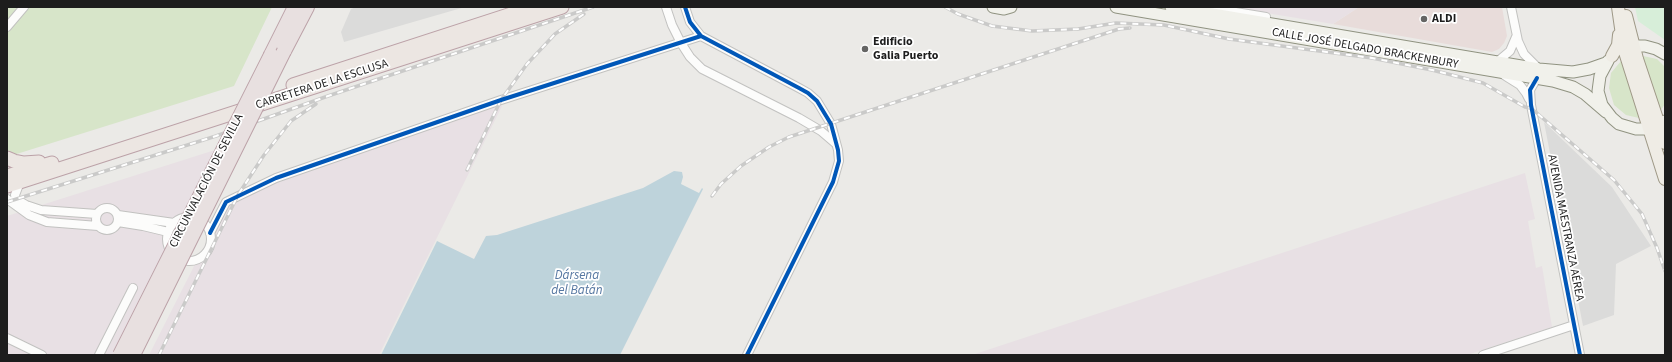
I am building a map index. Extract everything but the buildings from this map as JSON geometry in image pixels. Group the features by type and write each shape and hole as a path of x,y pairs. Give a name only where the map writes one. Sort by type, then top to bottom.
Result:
{"highway":[{"name":"CARRETERA DE LA ESCLUSA","path":"10,187 51,163 533,7"},
{"name":"CARRETERA DE LA ESCLUSA","path":"10,187 562,7"},
{"name":"CIRCUNVALACIÓN DE SEVILLA","path":"133,355 303,10"},
{"name":"CIRCUNVALACIÓN DE SEVILLA","path":"120,355 271,55 303,10"},
{"path":"7,158 24,163 51,163"}],"main road":[{"path":"993,7 1004,9 1011,7"},
{"name":"CALLE JOSÉ DELGADO BRACKENBURY","path":"1116,7 1538,73 1589,70 1634,47"},
{"name":"CALLE JOSÉ DELGADO BRACKENBURY","path":"1172,7 1407,48 1497,67"},
{"path":"1618,7 1624,26 1634,47 1657,125 1665,143"},
{"path":"1606,112 1600,98 1598,84 1602,70 1618,46 1624,26 1625,7"},
{"path":"1634,47 1656,49 1665,54"},
{"name":"CALLE JOSÉ DELGADO BRACKENBURY","path":"1538,73 1573,87 1585,94 1619,124 1636,129"},
{"path":"1636,129 1657,125"},
{"path":"1656,153 1657,125"},
{"path":"1636,129 1646,139 1656,153 1665,179"}],"street":[{"path":"7,28 24,7"},
{"path":"666,7 672,26 681,43 690,57 702,69 799,118 821,131 836,143"},
{"path":"685,7 690,22 701,36 808,93 817,101 831,124 838,150 839,161 833,182 747,355"},
{"path":"1205,7 1388,38 1407,48"},
{"path":"1511,7 1516,37 1524,54 1538,73 1530,88 1529,93 1531,105"},
{"path":"210,233 203,222 192,217 179,219 174,223 168,232 167,240 169,248 173,254 180,259 187,261 195,260 206,252 209,246 210,233 226,202 276,178 501,100 701,36"},
{"path":"1516,37 1510,51 1497,67 1520,85 1526,93 1531,105"},
{"name":"AVENIDA MAESTRANZA AÉREA","path":"1531,105 1580,355"},
{"path":"10,187 16,199 26,205 41,210 97,214"},
{"path":"10,187 29,215 47,222 98,226 102,229 110,230 116,226 118,218 113,209 106,207 99,210 96,220 98,226"},
{"path":"118,218 174,223"},
{"path":"118,218 168,232"},
{"path":"99,355 133,288"},
{"path":"1483,355 1574,325"},
{"path":"7,338 42,355"}],"shaded area":[{"path":"356,7 465,7 344,42 341,32 351,9"},
{"path":"1230,7 1359,7 1333,24"},
{"path":"1359,7 1502,7 1507,36 1499,49 1492,52 1333,24"},
{"path":"498,104 502,106 379,355 149,355 225,205 275,181"},
{"path":"1544,122 1612,187 1651,246 1616,264 1614,315 1583,326"},
{"path":"215,150 113,355 7,355 7,216"},
{"path":"1525,173 1535,219 1528,221 1536,268 1542,266 1552,327 1467,355 972,355"}],"green space":[{"path":"7,7 272,7 234,86 7,157"},
{"path":"1635,7 1665,7 1665,40 1638,21"},
{"path":"1643,56 1657,59 1665,67 1665,104 1661,110"},
{"path":"1621,61 1639,118 1626,115 1614,105 1609,88 1611,73"}],"water":[{"name":"Dársena del Batán","path":"674,171 682,172 683,177 681,184 699,193 702,188 703,189 620,355 381,355 437,241 474,259 486,236 497,235 643,188"}],"railway":[{"path":"7,202 216,136 328,96 593,7"},
{"path":"945,7 958,14 992,26 1032,31 1078,29 1116,23 1164,25 1229,39 1372,58 1432,70 1483,83 1525,107 1531,108 1614,180 1642,214 1665,271"},
{"path":"467,170 501,100 527,64 555,34 584,14"},
{"path":"712,196 721,184 741,166 769,147 789,137 1119,29 1130,28"},
{"path":"159,355 238,195 264,155 291,121 316,104"}],"cycle path":[{"path":"685,7 690,22 701,36 808,93 817,101 831,124 838,150 839,161 833,182 747,355"},
{"path":"210,233 226,202 276,178 501,100 701,36"},
{"path":"1537,78 1530,90 1531,105 1580,355"}],"place":[{"name":"ALDI","path":"1424,19"},
{"name":"Edificio Galia Puerto","path":"865,49"}]}
